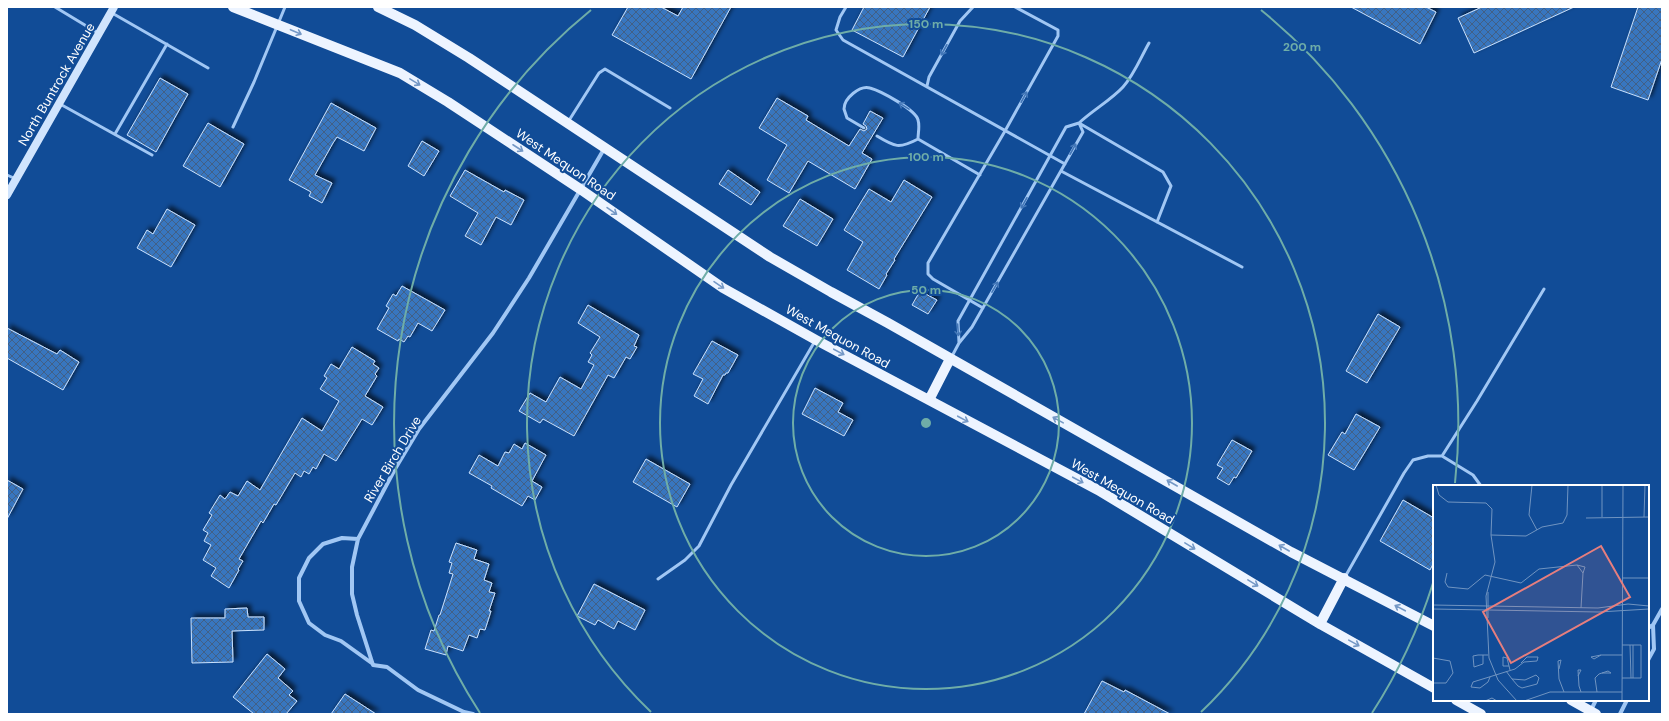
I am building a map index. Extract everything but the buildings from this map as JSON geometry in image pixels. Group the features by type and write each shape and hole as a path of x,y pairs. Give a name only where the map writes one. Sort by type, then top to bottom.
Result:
{"main road":[{"name":"West Mequon Road","path":"234,7 400,73 448,102 580,189 723,288 816,340 1098,490 1320,624 1433,687"},
{"path":"378,7 414,25 469,58 770,257 1291,552 1344,578 1433,625"},
{"path":"929,400 950,359"},
{"path":"1320,624 1344,578"},
{"path":"1458,701 1481,714"},
{"path":"1573,701 1592,713"}],"street":[{"name":"North Buntrock Avenue","path":"7,195 113,10"},
{"name":"River Birch Drive","path":"373,664 357,615 352,594 352,567 358,539 395,469 419,429 493,333 529,278 604,148"},
{"path":"358,539 342,538 324,544 309,558 299,578 299,601 309,622 325,635 341,641 373,664 387,667 418,690 464,712 473,714"},
{"path":"1649,658 1654,649 1654,625 1662,609"},
{"path":"1649,628 1654,625"},
{"path":"1592,713 1596,701"},
{"path":"1620,714 1626,701"}],"lane":[{"path":"55,7 99,34"},
{"path":"232,127 254,82 285,7"},
{"path":"846,7 840,17 836,30 843,40 1065,164"},
{"path":"927,86 929,77 960,21 973,7"},
{"path":"983,308 933,279 928,274 928,263 980,175 1058,36 1058,30 1015,7"},
{"path":"113,10 208,68"},
{"path":"959,343 958,321 1066,127 1079,123 1091,111 1123,87 1149,43"},
{"path":"115,134 167,44"},
{"path":"567,123 599,73 605,69 670,108"},
{"path":"864,128 847,118 844,108 848,98 859,89 870,88 914,113 918,120 918,139"},
{"path":"59,103 152,154"},
{"path":"950,359 959,343 972,327 1083,132 1079,123"},
{"path":"1079,123 1163,172 1171,186 1157,222"},
{"path":"877,136 892,145 906,146 918,139"},
{"path":"918,139 980,175"},
{"path":"1062,170 1242,267"},
{"path":"7,175 16,179"},
{"path":"1442,456 1477,401 1544,289"},
{"path":"658,579 685,560 699,546 731,485 816,340"},
{"path":"1344,578 1404,473 1413,460 1428,456 1442,456 1474,475 1480,485"}]}
